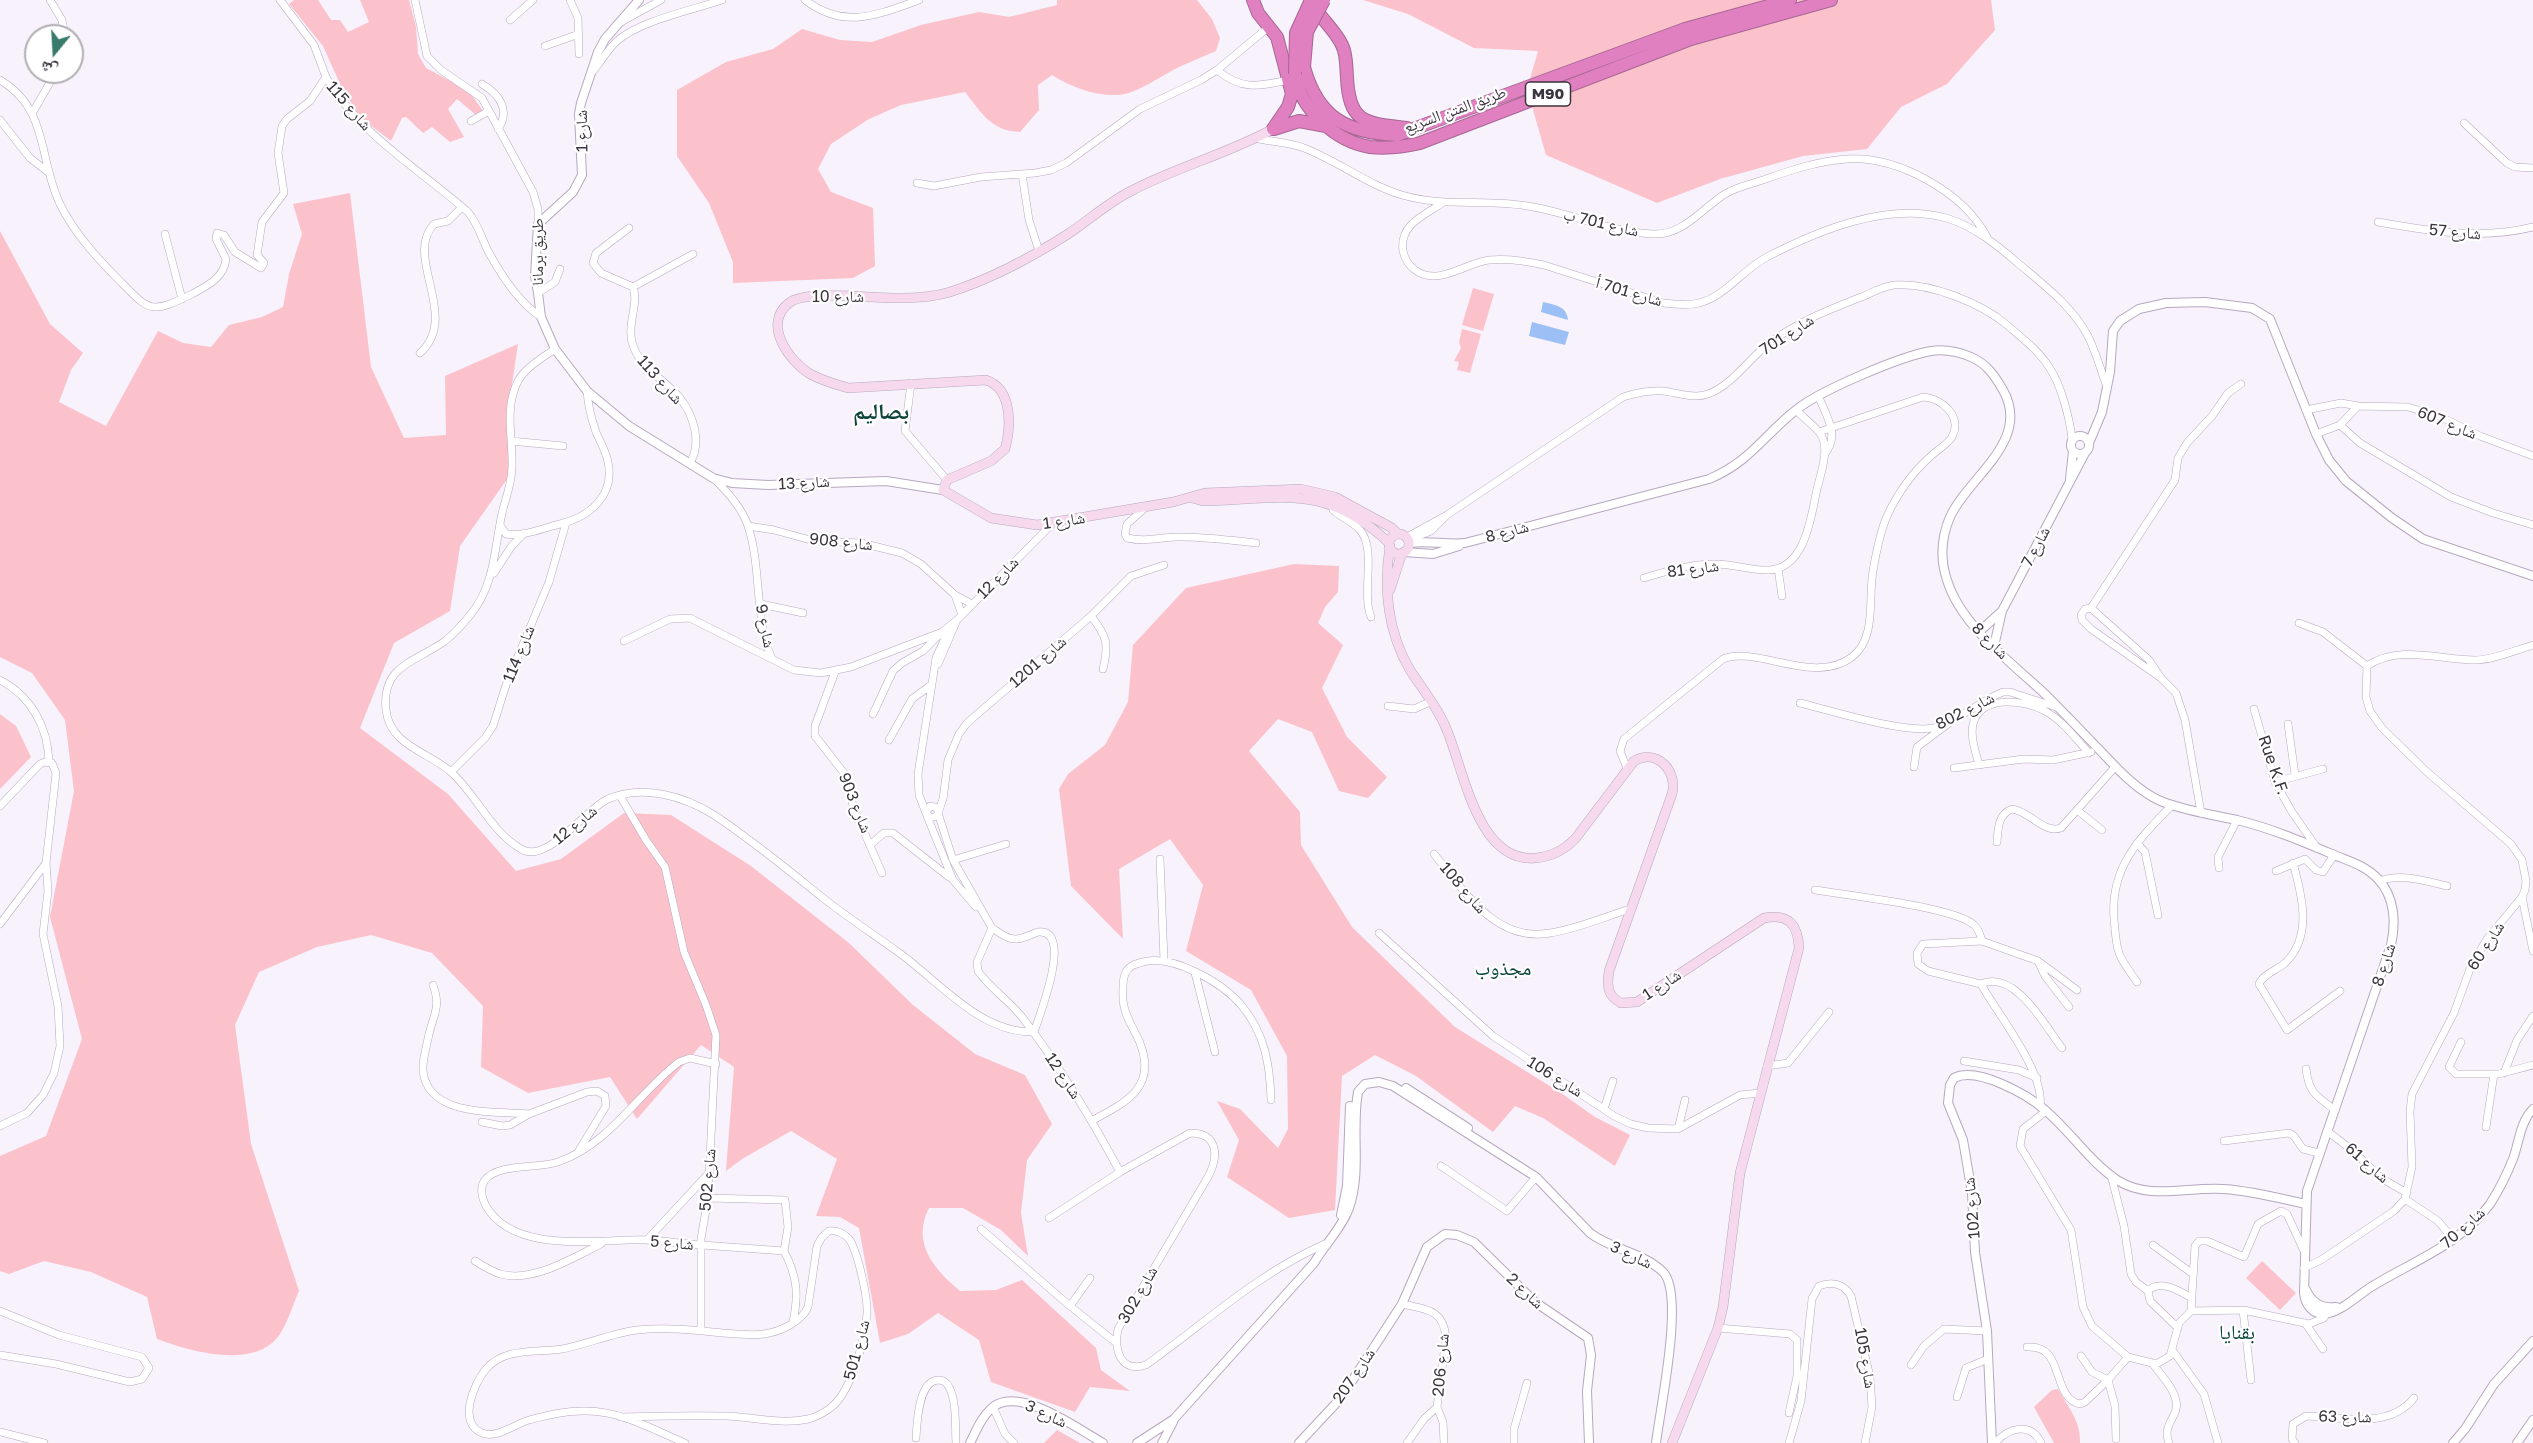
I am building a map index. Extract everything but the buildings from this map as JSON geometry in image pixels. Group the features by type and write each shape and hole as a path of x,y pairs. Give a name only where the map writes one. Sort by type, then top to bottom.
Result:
{"highway":[{"path":"1253,0 1258,13 1277,37 1295,80 1288,107 1271,130"},
{"name":"طريق المتن السريع","path":"1311,0 1296,33 1295,80 1312,111 1327,127 1358,144 1368,147 1400,148 1691,39 1831,0"},
{"name":"طريق المتن السريع","path":"1295,80 1307,32 1324,0"},
{"name":"طريق المتن السريع","path":"1295,80 1314,94 1336,119 1346,125 1362,132 1397,135 1685,29 1790,0"},
{"path":"1320,15 1342,45 1346,56 1348,101 1352,108 1368,121 1417,129"},
{"path":"1271,130 1299,121 1327,127"}],"main road":[{"name":"شارع 10","path":"947,480 992,461 1005,449 1007,441 1006,398 998,386 986,380 911,383 864,388 848,388 827,382 808,372 789,355 779,333 778,321 780,313 789,303 803,297 931,297 980,281 1039,251 1130,191 1271,130"},
{"path":"943,490 947,480"},
{"name":"شارع 1","path":"943,490 991,518 1026,524 1052,524 1192,498 1205,493 1311,490 1406,538"},
{"name":"شارع 1","path":"1333,500 1360,519 1390,545 1393,551 1403,553"},
{"path":"1388,596 1406,538 1392,537 1386,579 1388,596 1393,626 1399,648 1447,730 1480,821 1496,843 1518,857 1544,857 1566,848 1627,768"},
{"name":"شارع 1","path":"1627,768 1639,758 1650,757 1666,766 1675,783 1609,971 1611,997 1621,1004 1637,1002 1764,918 1778,916 1788,919 1798,934 1799,948 1740,1173 1731,1252 1718,1328 1672,1443"}],"street":[{"path":"51,0 63,24"},
{"path":"279,0 314,45 326,77"},
{"name":"طريق برمانا","path":"415,0 424,47 431,63 482,98 533,192 538,209 537,293 542,317 555,349 587,391 618,419 673,452"},
{"path":"510,20 523,3 533,0"},
{"path":"570,0 578,18 579,54"},
{"name":"شارع 1","path":"538,224 573,192 582,175 579,114 598,52 605,39 639,0"},
{"path":"621,22 662,0"},
{"path":"591,75 606,52 624,35 722,0"},
{"path":"805,0 827,15 847,18 870,15 919,0"},
{"path":"917,183 934,186 981,177 1051,170 1066,163 1140,109 1202,80 1270,26"},
{"path":"545,46 579,34"},
{"path":"1217,70 1238,85 1258,86 1295,80"},
{"name":"شارع 115","path":"0,80 18,92 33,112 48,172 60,203 75,229 99,260 136,298 150,307 160,308 182,299 206,286 223,271 226,259 216,238 217,233 224,235 235,252 261,268 264,266 257,255 260,229 284,193 278,153 282,126 287,119 310,101 326,77 357,118 379,141 474,219 487,249 518,297 529,309 542,317"},
{"path":"33,112 50,84"},
{"path":"482,84 491,90 504,109 505,118 498,129"},
{"path":"471,121 489,111"},
{"path":"0,120 30,158 48,172"},
{"path":"2464,123 2507,163 2515,167 2533,168"},
{"name":"شارع 701 ب","path":"1255,138 1303,148 1399,194 1419,200 1531,206 1635,233 1667,234 1685,225 1726,194 1806,165 1849,159 1894,166 1915,174 1949,194 1968,210 1977,219 1987,237"},
{"path":"1022,174 1029,219 1039,251"},
{"name":"شارع 701 أ","path":"1444,202 1413,221 1404,235 1402,243 1405,260 1419,273 1439,277 1488,260 1525,261 1663,303 1697,304 1708,300 1765,258 1796,243 1868,218 1918,213 1946,218 1987,237"},
{"path":"420,353 428,345 436,325 425,259 427,232 434,224 448,221 462,207"},
{"path":"1961,224 1968,210"},
{"name":"شارع 57","path":"2378,222 2420,229 2490,235 2513,233 2533,227"},
{"path":"629,228 596,253 593,263 601,273 633,287 693,254"},
{"path":"165,234 182,299"},
{"path":"1987,237 2055,295 2074,315 2088,337 2107,387"},
{"path":"537,293 555,282 561,269"},
{"name":"شارع 701","path":"1406,538 1431,531 1447,515 1623,397 1643,392 1706,395 1722,388 1767,345 1797,326 1827,311 1892,285 1918,286 1968,301 2003,322 2029,344 2050,368 2070,424 2080,438"},
{"name":"شارع 113","path":"633,287 632,342 645,367 679,398 692,421 697,447 690,463"},
{"path":"2080,438 2096,428 2107,387 2113,331 2126,316 2139,309 2166,303 2205,302 2252,308 2270,319 2316,434 2329,459 2346,480 2407,529 2430,542 2533,576"},
{"name":"شارع 12","path":"490,580 512,473 508,421 517,384 534,364 555,349"},
{"name":"شارع 8","path":"1403,553 1440,553 1465,543 1710,479 1743,462 1796,410 1818,396 1890,365 1932,351 1963,354 1978,360 1990,370 2008,398 2009,427 2000,451 1987,470 1960,499 1949,519 1942,542 1942,560 1951,594 1961,611 2115,767 2151,796 2172,805 2237,820 2360,865 2380,881 2390,900 2394,916 2394,932 2319,1153 2305,1204 2304,1296 2308,1306 2315,1312 2326,1313"},
{"path":"911,383 905,431 947,480"},
{"path":"2201,813 2181,701 2171,686 2109,644 2084,623 2081,613 2091,608 2175,480 2181,452 2212,416 2228,393 2241,384"},
{"path":"500,525 506,534 524,533 566,523 596,507 604,494 609,477 609,463 591,417 587,391"},
{"path":"1818,396 1832,428 1832,443 1824,455"},
{"path":"1627,768 1620,751 1624,739 1723,659 1738,656 1808,668 1825,667 1851,658 1860,649 1867,632 1872,572 1886,518 1902,490 1920,468 1950,441 1954,428 1946,405 1932,398 1923,397 1819,432"},
{"name":"شارع 607","path":"2306,410 2332,403 2408,407 2428,412 2480,436 2533,456"},
{"path":"2316,434 2340,425 2358,406"},
{"path":"1782,596 1778,568 1790,561 1804,538 1824,455 1824,441 1819,432 1796,410"},
{"path":"2340,425 2360,442 2451,497 2533,525"},
{"name":"شارع 7","path":"2002,611 2069,482 2078,470 2085,453 2080,438 2071,448 2073,451 2069,482"},
{"path":"511,441 563,446"},
{"path":"2073,451 2080,454 2085,453"},
{"name":"شارع 13","path":"673,452 713,478 753,485 886,481 943,490"},
{"name":"شارع 9","path":"713,478 733,499 748,526 764,638 772,658 801,672 835,672 942,632 957,620"},
{"path":"1333,500 1333,510 1357,527 1364,538 1368,557 1366,592 1371,617"},
{"path":"1148,506 1127,524 1125,529 1127,538 1150,540 1175,537 1256,543"},
{"name":"شارع 114","path":"451,772 478,746 492,726 549,582 566,523"},
{"name":"شارع 12","path":"1052,524 957,620 935,669 931,685 918,782 953,860 992,928 979,957 978,971 1018,1011 1034,1032 1093,1120 1120,1172"},
{"name":"شارع 908","path":"748,526 774,530 813,541 853,542 902,553 921,564 955,595 972,604"},
{"name":"شارع 12","path":"524,533 511,547 477,606 458,629 444,641 397,670 387,690 387,715 394,731 418,752 451,772 504,835 528,852 538,852 550,846 608,799 641,792 664,794 696,805 713,814 783,865 862,928 916,965 965,1007 1021,1033 1034,1032"},
{"name":"شارع 8","path":"1406,538 1449,544 1465,543"},
{"name":"شارع 1201","path":"932,812 943,786 952,747 967,723 1091,616 1131,576 1164,565"},
{"name":"شارع 81","path":"1644,578 1680,568 1702,565 1778,568"},
{"name":"شارع 908","path":"955,595 957,620"},
{"path":"760,604 802,613"},
{"path":"2091,608 2149,660 2160,678"},
{"path":"1980,631 2002,611"},
{"path":"1994,646 2002,611"},
{"path":"1091,616 1106,638 1107,650 1103,669"},
{"path":"624,641 670,620 690,618 772,658"},
{"path":"2299,623 2323,632 2367,666"},
{"path":"873,714 894,671 902,663 923,651 942,632"},
{"path":"2367,666 2375,660 2398,654 2485,659 2533,645"},
{"path":"2367,666 2366,697 2375,720 2404,750 2495,828 2518,852 2526,881 2522,897 2533,951"},
{"name":"شارع 903","path":"835,672 814,731 818,740 844,773 854,809 871,844 884,833 893,833 953,880"},
{"path":"0,680 22,694 35,711 47,740 49,762"},
{"path":"889,740 912,699 931,685"},
{"name":"شارع 802","path":"1800,703 1915,728 1935,728 2003,692 2010,692 2059,708"},
{"path":"1388,706 1414,709 1432,701"},
{"path":"1979,765 1972,726 1978,715 1985,709 2002,702 2017,702 2047,712 2089,753"},
{"name":"Rue K.F.","path":"2254,710 2275,782 2287,805 2317,848"},
{"path":"1914,767 1917,747 1952,721"},
{"path":"2288,724 2295,775"},
{"path":"1954,768 2024,759 2053,760 2099,750"},
{"path":"0,806 42,762 49,762 55,767 46,863 48,891 43,934 58,1006 60,1046 50,1085 35,1106 22,1117 0,1126"},
{"path":"1997,842 2000,821 2007,810 2017,809 2046,827 2057,829 2064,825 2115,767"},
{"path":"2275,782 2323,768"},
{"path":"620,796 667,870 684,952 714,1026 717,1048 716,1064"},
{"path":"2137,982 2117,950 2113,910 2118,876 2137,843 2172,805"},
{"path":"2077,810 2102,830"},
{"name":"شارع 12","path":"932,812 939,846 953,880 964,895 981,910"},
{"path":"2219,868 2218,857 2237,820"},
{"path":"2137,843 2145,852 2158,915"},
{"path":"871,844 882,873"},
{"path":"953,860 1006,844"},
{"name":"شارع 108","path":"1434,854 1488,916 1518,933 1552,933 1630,909"},
{"path":"2276,871 2305,859 2318,872 2323,872 2334,855"},
{"path":"1160,859 1164,960"},
{"path":"0,924 46,863"},
{"path":"2293,863 2301,893 2303,914 2301,936 2286,962 2262,978 2259,984 2286,1029 2289,1030 2340,992"},
{"path":"2380,881 2393,877 2409,878 2447,886"},
{"path":"1815,890 1910,906 1962,918 1978,929 1982,941"},
{"name":"شارع 60","path":"2406,1196 2412,1160 2410,1111 2412,1094 2449,1023 2476,956 2522,897"},
{"path":"992,928 1012,940 1022,939 1038,932 1044,933 1051,939 1055,954 1054,968 1034,1032"},
{"name":"شارع 106","path":"1379,933 1493,1036 1604,1109 1631,1124 1678,1129"},
{"path":"2062,1048 2018,992 1993,982 1981,984 1924,970 1918,964 1917,953 1923,944 1932,942 1982,941 2038,962 2077,990"},
{"path":"1093,1120 1122,1105 1144,1079 1146,1063 1139,1042 1125,1016 1123,993 1125,974 1132,965 1150,960 1164,960 1195,973 1220,987 1242,1006 1266,1048 1271,1100"},
{"path":"2038,962 2045,976 2068,1007"},
{"path":"1195,973 1215,1052"},
{"path":"1981,984 2037,1078 2043,1108 2024,1129 2020,1137 2020,1146 2071,1230 2085,1316 2097,1332 2128,1357 2152,1364 2167,1359 2173,1351 2182,1319 2191,1311 2243,1311 2305,1323 2317,1322 2326,1313"},
{"path":"434,985 439,1000 429,1031 423,1069 431,1093 438,1100 456,1107 529,1114"},
{"path":"1767,1066 1788,1062 1829,1012"},
{"path":"2504,1073 2517,1040 2533,1016"},
{"path":"2461,1042 2451,1060 2450,1071 2456,1074 2504,1073 2533,1065"},
{"name":"شارع 5","path":"716,1064 690,1058 679,1062 656,1081 604,1136 558,1162 527,1168 502,1169 491,1174 482,1184 483,1200 498,1220 521,1232 559,1241 647,1240 784,1251"},
{"path":"1964,1061 2019,1070 2037,1078"},
{"name":"شارع 502","path":"701,1331 701,1245 708,1198 716,1064"},
{"path":"2306,1069 2308,1086 2316,1096 2335,1110"},
{"path":"2486,1128 2494,1074"},
{"name":"شارع 102","path":"1994,1443 1987,1331 1976,1252 1968,1160 1948,1102 1950,1085 1960,1075 1980,1076 2007,1087 2043,1108 2111,1175 2125,1184 2155,1192 2222,1189 2305,1204"},
{"name":"شارع 3","path":"1174,1419 1314,1263 1340,1225 1347,1186 1352,1096 1359,1083 1367,1078 1385,1077 1449,1114 1494,1149 1536,1177 1590,1233 1606,1244 1647,1261 1668,1278 1672,1297 1672,1329 1656,1443"},
{"path":"1604,1109 1613,1081"},
{"path":"482,1122 510,1125 529,1114 587,1092 601,1093 607,1098 606,1106 578,1152"},
{"path":"1678,1129 1740,1095 1760,1094"},
{"path":"1678,1129 1685,1100"},
{"name":"شارع 70","path":"2326,1313 2453,1239 2474,1221 2492,1201 2513,1159 2526,1118 2533,1109"},
{"name":"شارع 61","path":"2327,1131 2352,1150 2381,1178 2438,1221 2453,1239"},
{"name":"شارع 302","path":"1120,1172 1190,1133 1205,1136 1214,1148 1216,1158 1208,1177 1118,1329 1115,1342 1116,1351 1122,1362 1136,1367 1146,1365 1228,1302 1306,1252 1325,1244"},
{"path":"2224,1141 2289,1133 2303,1149 2319,1153"},
{"path":"1441,1166 1507,1211 1536,1177"},
{"path":"1049,1218 1120,1172"},
{"path":"647,1240 708,1174"},
{"path":"2111,1175 2124,1226 2132,1274 2136,1282 2148,1291 2150,1301 2178,1329"},
{"path":"2304,1268 2321,1260 2394,1211 2406,1196"},
{"path":"685,1443 605,1412 573,1411 528,1420 492,1434 482,1433 473,1427 469,1417 472,1399 482,1373 489,1365 506,1355 562,1349 635,1330 659,1328 758,1335 776,1332 793,1322 797,1288 793,1268 784,1251 788,1223 785,1200 708,1198"},
{"path":"2191,1311 2190,1297 2195,1246 2198,1242 2207,1241 2244,1257 2258,1224 2281,1211 2286,1214 2304,1251"},
{"path":"981,1228 1115,1342"},
{"name":"شارع 501","path":"621,1417 726,1416 790,1421 808,1419 831,1408 846,1391 867,1316 866,1301 854,1250 849,1239 839,1232 826,1232 820,1240 808,1307 804,1314 793,1322"},
{"name":"شارع 2","path":"1402,1304 1420,1260 1427,1247 1435,1240 1449,1234 1474,1242 1535,1302 1588,1338 1591,1355 1587,1391 1589,1443"},
{"path":"475,1262 501,1274 523,1275 562,1262 603,1242"},
{"path":"2153,1245 2193,1274"},
{"path":"1070,1306 1090,1278"},
{"name":"شارع 105","path":"1789,1443 1801,1401 1812,1299 1819,1286 1834,1283 1847,1289 1851,1296 1870,1377 1872,1407 1865,1443"},
{"path":"2148,1291 2156,1285 2162,1285 2190,1297"},
{"name":"شارع 206","path":"1402,1304 1431,1310 1443,1320 1446,1337 1437,1407 1424,1419 1407,1443"},
{"name":"شارع 207","path":"1299,1443 1341,1398 1402,1304"},
{"path":"0,1311 52,1332 142,1357 149,1368 142,1379 130,1382 56,1364 0,1355"},
{"path":"2243,1311 2251,1380"},
{"path":"2305,1323 2323,1349"},
{"path":"1718,1328 1785,1333 1794,1337 1798,1347 1798,1361 1790,1413"},
{"path":"1911,1365 1924,1346 1938,1332 1951,1329 1987,1331"},
{"path":"2453,1443 2465,1429 2494,1384 2533,1341"},
{"path":"2027,1347 2036,1346 2049,1355 2056,1367 2061,1386 2074,1402 2085,1402 2128,1357"},
{"path":"2173,1351 2204,1394 2218,1443"},
{"path":"2081,1356 2092,1372 2108,1380 2115,1406 2115,1439"},
{"path":"1957,1397 1968,1366 1988,1359"},
{"path":"2152,1364 2176,1402 2176,1410 2166,1433 2169,1443"},
{"path":"915,1438 921,1398 930,1384 939,1380 946,1382 951,1391 956,1443"},
{"path":"1514,1443 1514,1429 1527,1383"},
{"name":"شارع 63","path":"2292,1442 2293,1424 2306,1416 2350,1419 2381,1417 2402,1410 2414,1398"},
{"name":"شارع 3","path":"993,1407 1017,1401 1030,1404 1103,1443"},
{"path":"970,1443 985,1416 993,1407 1005,1434 1014,1443"},
{"path":"1437,1407 1443,1422 1444,1443"},
{"path":"1137,1443 1174,1419"},
{"path":"1162,1443 1174,1419"},
{"path":"2517,1443 2533,1420"},
{"path":"1994,1443 2009,1432 2024,1428 2031,1430 2041,1443"},
{"path":"0,1432 44,1443"}],"shaded area":[{"path":"294,0 318,0 331,20 340,20 348,32 369,22 360,0 409,0 416,27 418,54 426,68 469,91 483,111 476,115 457,99 448,109 464,137 450,142 432,127 423,133 406,117 402,118 391,141 360,117 341,86 323,46 289,4"},
{"path":"1057,0 1197,0 1212,19 1220,38 1216,51 1125,94 1109,95 1092,92 1075,87 1052,75 1038,85 1039,110 1020,132 1010,131 994,124 965,92 901,105 869,119 831,144 818,169 831,192 873,208 875,266 853,278 733,283 733,262 709,203 677,156 677,90 726,62 773,49 802,29 840,40 872,42 921,25 979,12 1009,17 1057,5"},
{"path":"1363,0 1991,0 1995,30 1947,84 1901,107 1867,149 1803,156 1720,179 1657,203 1546,155 1527,89 1538,51 1474,48 1408,14"},
{"path":"350,193 371,367 404,438 446,435 445,376 518,344 507,418 510,475 460,546 450,611 394,643 360,728 448,794 516,871 561,859 624,813 671,815 751,866 849,943 913,1005 975,1054 1025,1075 1052,1124 1027,1160 1021,1213 1028,1256 1001,1230 963,1208 929,1208 924,1221 924,1244 934,1264 960,1291 996,1290 1022,1280 1096,1348 1101,1370 1130,1391 1090,1387 1075,1412 991,1382 979,1340 938,1313 908,1334 880,1343 859,1228 840,1217 816,1216 837,1159 791,1131 742,1159 726,1171 734,1067 701,1045 637,1119 610,1077 528,1093 481,1067 483,1006 432,953 371,935 317,947 259,972 235,1025 251,1144 299,1291 277,1338 266,1347 252,1353 219,1355 202,1352 157,1339 147,1297 91,1272 44,1261 9,1274 0,1271 0,1156 46,1136 82,1039 50,917 74,791 65,720 32,673 0,657 0,231 50,324 83,353 71,370 59,402 106,426 158,331 183,343 211,347 229,325 262,317 283,307 289,274 302,234 293,204"},
{"path":"1473,288 1494,294 1483,331 1462,325"},
{"path":"1462,329 1481,334 1470,373 1457,370 1459,362 1454,361 1461,348 1459,342"},
{"path":"1294,564 1339,566 1338,592 1325,607 1318,623 1343,645 1322,688 1347,737 1387,777 1368,798 1339,791 1312,732 1278,719 1249,751 1300,812 1301,845 1352,927 1455,1027 1561,1093 1595,1117 1630,1135 1615,1166 1543,1118 1515,1106 1493,1132 1416,1076 1375,1055 1342,1076 1335,1210 1289,1218 1227,1177 1239,1140 1217,1101 1240,1109 1278,1148 1288,1129 1287,1056 1251,990 1186,951 1203,885 1170,839 1119,869 1123,939 1071,886 1059,789 1068,774 1105,745 1128,702 1133,645 1186,588"},
{"path":"0,714 16,726 31,757 0,789"},
{"path":"2262,1261 2296,1293 2280,1310 2246,1278"},
{"path":"2058,1389 2076,1421 2080,1443 2054,1443 2034,1407 2052,1390"},
{"path":"1057,1430 1080,1443 1044,1443"}],"water":[{"path":"1543,302 1563,309 1568,320 1541,312"},
{"path":"1532,322 1569,332 1565,345 1529,336"}],"district":[{"name":"بصاليم","path":"881,412"},
{"name":"مجذوب","path":"1503,969"},
{"name":"بقنايا","path":"2237,1333"}]}
